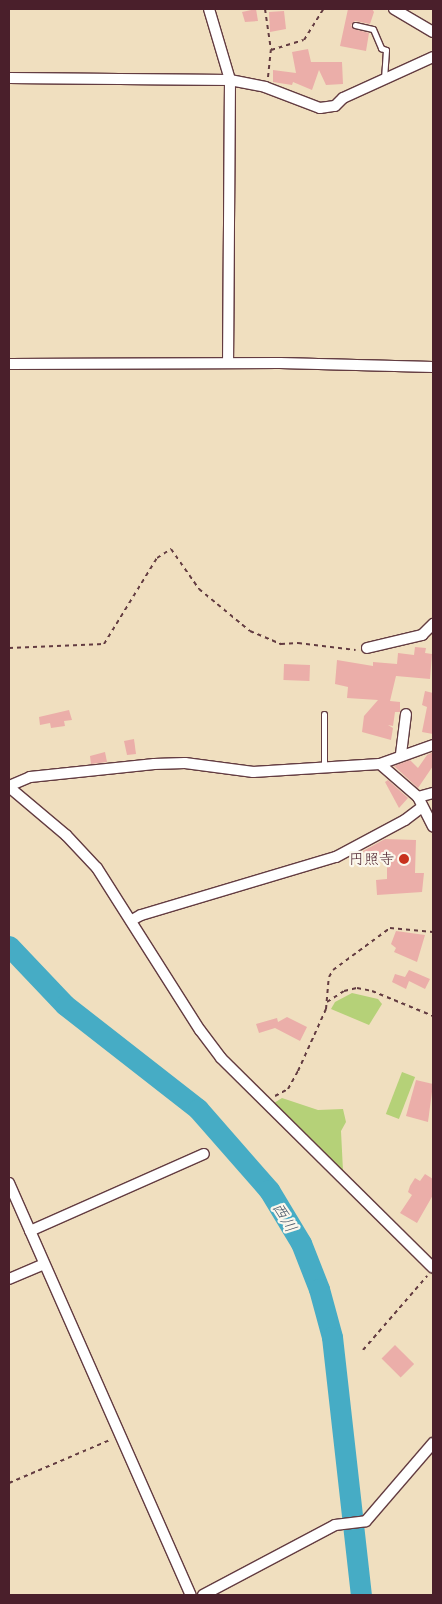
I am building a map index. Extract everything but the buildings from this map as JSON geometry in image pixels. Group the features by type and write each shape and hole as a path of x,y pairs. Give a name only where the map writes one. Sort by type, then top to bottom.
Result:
{"street":[{"path":"209,9 230,80 228,362"},
{"path":"394,9 433,32"},
{"path":"9,78 230,80 265,87 320,108 335,106 343,98 433,57"},
{"path":"9,364 228,362 433,367"},
{"path":"367,648 422,635 433,624"},
{"path":"401,754 406,714"},
{"path":"433,745 401,754 380,764 253,772 186,763 154,764 30,777 9,787 81,849 132,920 200,1030 264,1102 433,1264"},
{"path":"380,764 420,802 433,826"},
{"path":"132,920 141,915 336,857 406,820 420,802 433,793"},
{"path":"30,1231 204,1154"},
{"path":"9,1183 191,1595"},
{"path":"9,1279 44,1264"},
{"path":"203,1595 336,1525 366,1521 433,1443"}],"lane":[{"path":"355,24 373,29 384,49 384,80"},
{"path":"324,714 324,767"}],"path":[{"path":"265,9 271,50 270,73 265,87"},
{"path":"271,50 304,40 323,9"},
{"path":"9,648 104,644 157,558 171,549 199,588 250,631 281,644 298,643 344,650 367,648"},
{"path":"264,1102 288,1089 326,1009 333,970 390,928 433,932"},
{"path":"327,1002 344,991 357,988 372,991 433,1016"},
{"path":"363,1350 433,1264"},
{"path":"9,1483 120,1435"}],"green space":[{"path":"352,993 378,999 382,1004 369,1025 331,1009 335,1002"},
{"path":"402,1072 415,1077 399,1119 386,1114"},
{"path":"282,1098 318,1110 343,1109 346,1122 341,1131 343,1171 274,1103"}],"waterway":[{"name":"西川","path":"9,946 65,1005 198,1109 269,1190 301,1243 319,1289 332,1337 361,1595"}],"place":[{"name":"円照寺","path":"404,859"}]}
